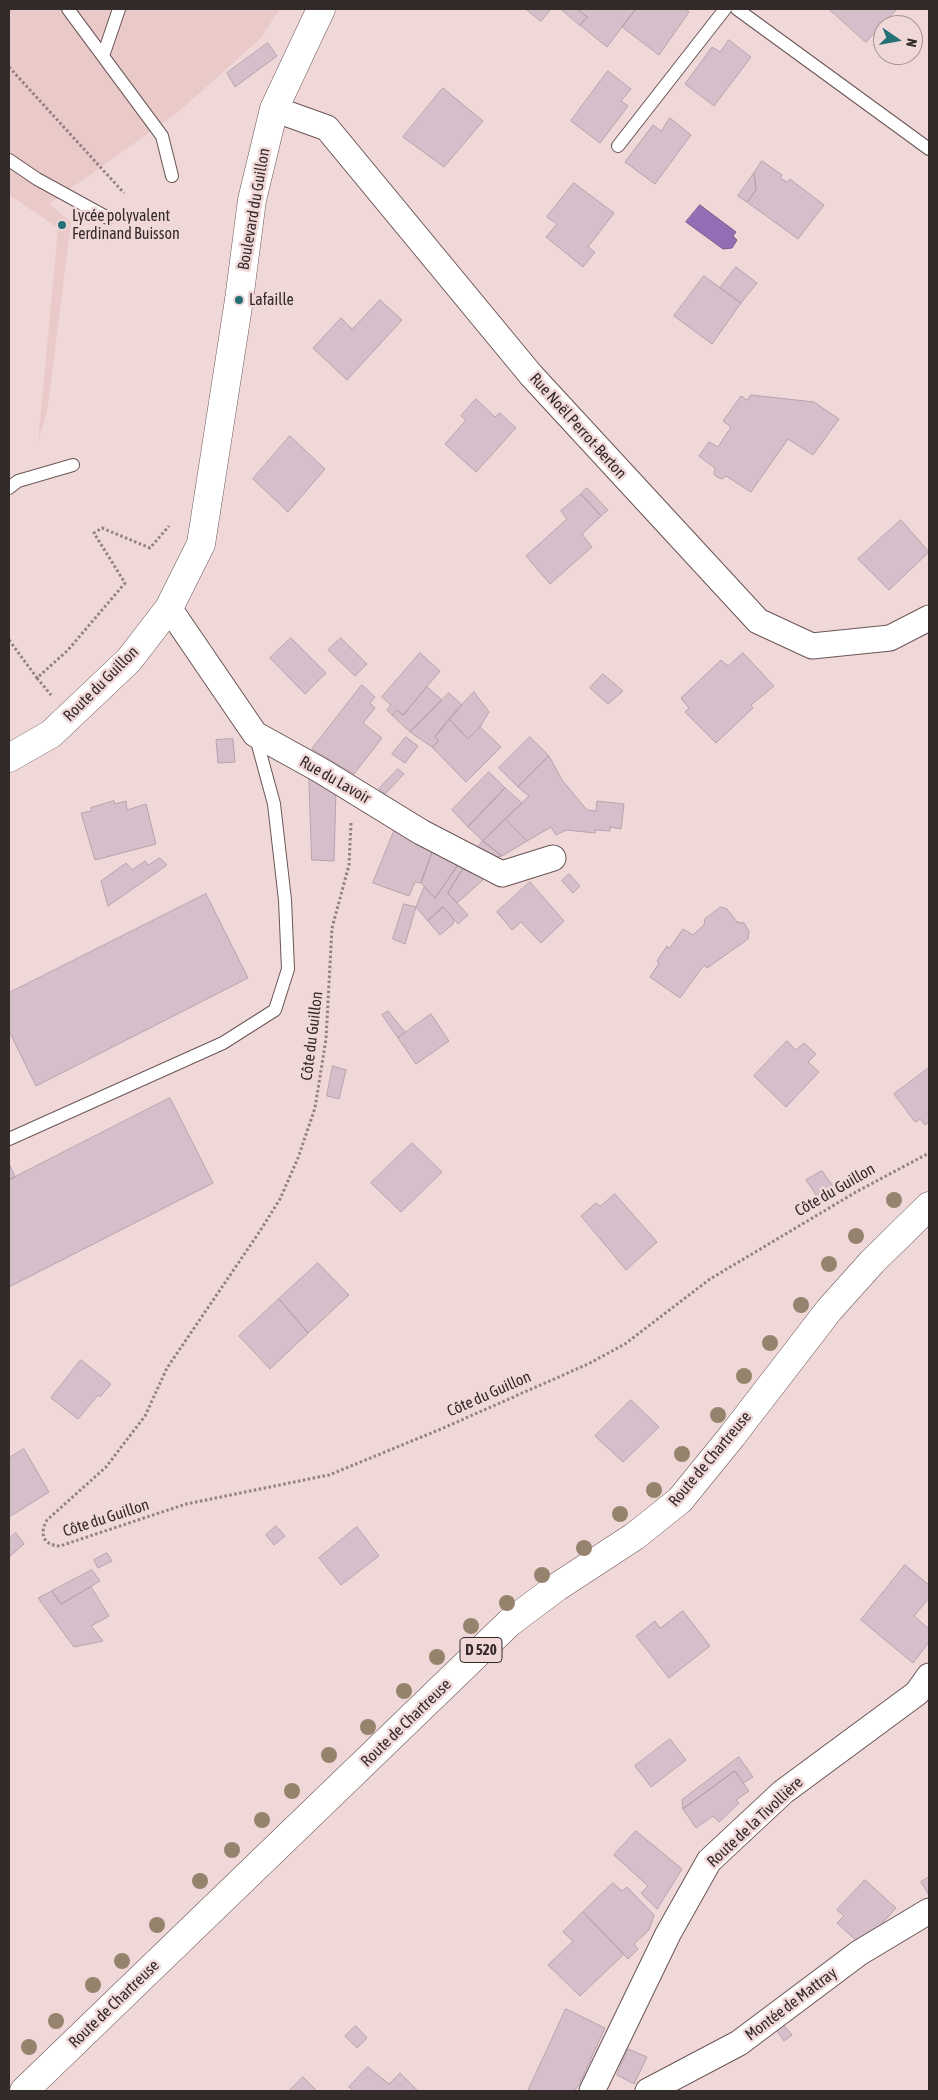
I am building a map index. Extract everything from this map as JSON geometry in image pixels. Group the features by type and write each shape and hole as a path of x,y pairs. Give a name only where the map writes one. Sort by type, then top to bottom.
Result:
{"main road":[{"name":"Boulevard du Guillon","path":"212,478 252,200 274,109 321,9"},
{"name":"Route du Guillon","path":"9,758 51,734 129,660 169,608 201,544 212,478"},
{"name":"Route de Chartreuse","path":"24,2091 509,1623 557,1587 635,1536 680,1500 829,1310 872,1262 929,1206"}],"street":[{"name":"Rue Noël Perrot-Berton","path":"274,109 327,128 531,376 758,621 812,646 890,638 929,618"},
{"name":"Rue du Lavoir","path":"169,608 255,734 421,832 502,874 553,858"},
{"name":"Route de la Tivollière","path":"592,2091 668,1934 709,1861 783,1792 917,1693 929,1676"},
{"name":"Montée de Mattray","path":"648,2091 739,2043 859,1953 929,1911"}],"lane":[{"path":"68,9 162,136 172,176"},
{"path":"103,56 118,9"},
{"path":"618,146 725,9"},
{"path":"737,9 929,149"},
{"path":"9,160 36,179 108,218"},
{"path":"9,488 18,481 74,465"},
{"path":"9,1138 223,1043 275,1010 288,969 285,900 274,804 255,734"}],"path":[{"path":"9,67 124,193"},
{"path":"9,640 37,678 68,650 125,583 94,533 102,528 150,548 170,526"},
{"name":"Côte du Guillon","path":"352,790 349,865 332,928 326,1039 315,1108 298,1158 280,1198 260,1231 167,1368 145,1416 106,1467 47,1520 43,1526 46,1542 51,1546 60,1546 186,1504 329,1475 441,1429 588,1364 625,1344 710,1279 856,1192 929,1153"}],"shaded area":[{"name":"Lycée polyvalent Ferdinand Buisson","path":"9,9 280,9 260,39 177,113 49,204 71,222 48,406 38,443 58,228 9,195"},
{"path":"700,205 736,232 733,236 737,240 732,248 723,249 686,222"}],"building":[{"path":"526,9 551,9 541,21"},
{"path":"561,9 577,9 587,17 580,25"},
{"path":"577,9 636,9 607,47 580,25 587,17"},
{"path":"636,9 684,9 689,12 659,55 622,27"},
{"path":"829,9 895,9 891,15 873,15 873,35 866,42"},
{"path":"729,40 751,57 714,106 685,84 712,47 720,52"},
{"path":"268,43 277,56 235,87 227,73"},
{"path":"608,71 631,89 621,101 628,106 600,143 571,121"},
{"path":"443,88 483,121 444,167 403,137"},
{"path":"670,118 691,135 655,184 625,162 653,125 661,131"},
{"path":"762,161 782,175 780,178 787,182 790,179 824,205 798,239 747,202 756,190 754,173"},
{"path":"754,173 756,190 747,202 738,196"},
{"path":"574,183 614,213 588,247 595,252 583,267 546,237 557,224 547,217"},
{"path":"736,267 757,283 741,303 720,288"},
{"path":"704,276 741,303 712,344 674,316"},
{"path":"380,300 402,320 347,380 313,348 341,318 352,329"},
{"path":"751,395 814,402 839,419 813,455 788,439 751,492 726,476 722,479 717,477 714,474 715,468 699,456 709,442 718,447 731,427 723,421 741,396 747,400"},
{"path":"476,399 495,417 500,413 516,428 476,472 445,444 466,420 461,416"},
{"path":"290,436 325,469 288,512 253,479"},
{"path":"587,488 608,510 601,516 581,494"},
{"path":"581,494 601,516 582,534 592,547 550,584 526,556 567,519 561,511"},
{"path":"901,520 929,552 889,590 858,559"},
{"path":"291,638 326,673 305,694 270,658"},
{"path":"341,638 367,664 355,676 328,650"},
{"path":"420,653 440,671 403,715 397,710 392,715 387,710 391,705 382,697"},
{"path":"743,653 774,686 751,705 753,708 716,743 685,712 689,708 681,698 721,660 728,666"},
{"path":"603,674 623,691 608,704 590,688"},
{"path":"362,685 375,697 370,703 375,708 363,723 382,738 354,774 312,749"},
{"path":"427,687 442,700 410,732 392,715 397,710 403,715"},
{"path":"474,692 489,712 480,727 468,739 449,719"},
{"path":"449,693 462,705 435,737 439,741 432,747 410,732"},
{"path":"449,719 468,739 480,727 501,747 466,782 432,747 439,741 435,737"},
{"path":"406,737 418,746 405,763 392,754"},
{"path":"530,737 549,756 518,787 499,768"},
{"path":"233,739 235,762 218,763 216,740"},
{"path":"549,756 562,780 587,810 596,811 597,801 624,804 621,829 610,827 610,831 595,830 595,833 566,830 556,835 551,827 527,841 505,819 529,796 518,787"},
{"path":"398,769 404,774 385,794 379,789"},
{"path":"489,772 505,788 468,827 452,810"},
{"path":"309,773 336,788 334,861 312,860"},
{"path":"505,788 522,803 483,841 468,827"},
{"path":"114,801 115,804 126,801 127,810 146,804 156,844 95,860 81,813 91,811 91,808"},
{"path":"505,819 527,841 502,856 483,841"},
{"path":"395,829 433,850 421,883 415,882 409,896 373,883"},
{"path":"483,841 502,856 489,858 475,850"},
{"path":"433,850 460,862 435,898 421,883"},
{"path":"160,858 167,865 108,906 101,881 126,863 132,870 145,861 148,865"},
{"path":"460,862 466,864 448,893 468,915 458,924 443,907 428,921 416,907 424,887 435,898"},
{"path":"466,864 485,878 457,903 448,893"},
{"path":"569,874 580,886 573,893 562,881"},
{"path":"530,882 564,921 541,943 521,922 512,930 497,912"},
{"path":"206,894 248,978 36,1086 9,1031 9,993"},
{"path":"404,904 416,907 405,944 393,939"},
{"path":"443,907 454,919 453,924 440,935 428,921"},
{"path":"721,907 727,909 737,922 744,923 749,931 748,939 707,968 704,965 680,998 650,977 659,963 657,961 667,946 669,949 683,929 693,935 704,925 705,919"},
{"path":"388,1011 405,1032 398,1038 382,1015"},
{"path":"431,1014 449,1041 416,1064 398,1038"},
{"path":"787,1041 796,1050 804,1043 816,1054 808,1062 819,1072 786,1107 754,1076"},
{"path":"333,1066 346,1070 339,1099 327,1096"},
{"path":"929,1068 929,1122 925,1125 920,1119 915,1122 894,1094"},
{"path":"170,1098 213,1183 9,1287 9,1180"},
{"path":"412,1143 442,1172 401,1212 371,1183"},
{"path":"9,1163 15,1177 9,1180"},
{"path":"822,1171 838,1193 821,1202 806,1180"},
{"path":"615,1194 657,1242 626,1270 581,1216 596,1203 600,1206"},
{"path":"318,1263 349,1295 308,1333 279,1299"},
{"path":"279,1299 308,1333 270,1369 239,1336"},
{"path":"81,1360 111,1384 100,1397 98,1395 78,1419 51,1398"},
{"path":"631,1400 659,1427 623,1462 595,1436"},
{"path":"24,1449 49,1492 9,1517 9,1458"},
{"path":"276,1526 285,1536 274,1545 266,1535"},
{"path":"357,1527 379,1556 341,1585 319,1558"},
{"path":"16,1533 24,1544 9,1557 9,1538"},
{"path":"107,1553 112,1561 98,1568 94,1560"},
{"path":"905,1565 929,1585 929,1598 914,1616 929,1629 929,1642 913,1663 861,1620"},
{"path":"92,1570 100,1581 61,1604 52,1591"},
{"path":"91,1587 109,1616 91,1626 103,1641 74,1647 38,1598 52,1591 61,1604"},
{"path":"683,1611 710,1646 669,1678 636,1636 655,1621 660,1628"},
{"path":"670,1739 686,1760 651,1787 635,1766"},
{"path":"739,1757 753,1777 743,1783 735,1771 683,1809 682,1800"},
{"path":"735,1771 749,1791 736,1800 739,1803 719,1822 713,1816 696,1828 683,1809"},
{"path":"636,1831 682,1869 657,1909 641,1893 648,1886 614,1855"},
{"path":"929,1877 929,1895 921,1882"},
{"path":"865,1880 896,1908 869,1938 859,1943 837,1923 844,1916 837,1910"},
{"path":"613,1883 622,1891 627,1887 654,1915 649,1930 634,1944 638,1949 628,1959 583,1912"},
{"path":"583,1912 624,1954 580,1996 548,1965 573,1941 563,1932"},
{"path":"566,2009 605,2028 579,2085 574,2091 528,2091"},
{"path":"782,2023 792,2035 784,2041 775,2028"},
{"path":"356,2026 367,2038 357,2048 345,2036"},
{"path":"628,2049 647,2057 634,2084 617,2075"},
{"path":"368,2067 389,2084 400,2073 418,2091 354,2091 349,2087"},
{"path":"303,2077 317,2091 289,2091"}],"place":[{"name":"Lycée polyvalent Ferdinand Buisson","path":"62,225"},
{"name":"Lafaille","path":"239,300"}]}
